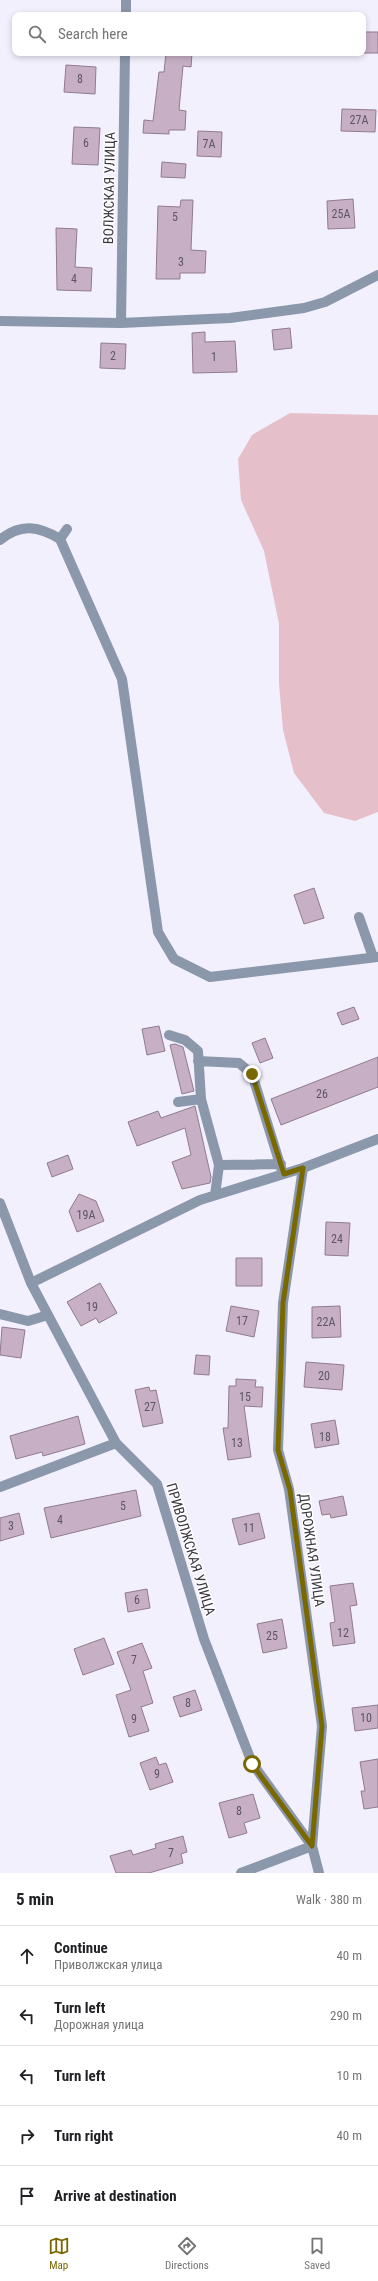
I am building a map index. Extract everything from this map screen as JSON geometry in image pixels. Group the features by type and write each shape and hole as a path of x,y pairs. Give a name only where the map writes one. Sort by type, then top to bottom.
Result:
{"street":[{"path":"126,0 126,12"},
{"name":"ВОЛЖСКАЯ УЛИЦА","path":"121,323 125,56"},
{"path":"0,321 121,323 214,320 304,308 325,302 378,275"},
{"path":"0,540 9,532 26,527 46,530 60,539 122,679 158,932 174,959 210,977 376,957 359,917"},
{"path":"60,539 67,529"},
{"path":"170,1035 185,1040 198,1051 201,1100 219,1165 215,1195"},
{"path":"198,1061 239,1063 252,1074 282,1169"},
{"path":"178,1102 201,1100"},
{"path":"219,1165 282,1169 303,1168 378,1138"},
{"name":"ДОРОЖНАЯ УЛИЦА","path":"303,1168 283,1303 278,1450 290,1490 322,1726 312,1846 319,1873"},
{"path":"31,1282 200,1200 282,1169"},
{"name":"ПРИВОЛЖСКАЯ УЛИЦА","path":"0,1203 31,1282 116,1443 157,1484 204,1639 252,1764 312,1846"},
{"path":"0,1314 28,1321 48,1315"},
{"path":"0,1487 116,1443"},
{"path":"241,1873 312,1846"}],"shaded area":[{"path":"290,413 378,415 378,812 355,821 324,813 294,773 283,730 279,684 279,624 264,551 241,500 238,459 252,435"}],"building":[{"path":"366,32 378,32 378,53 366,53"},
{"path":"166,56 192,56 191,67 183,66 179,110 186,111 185,130 169,130 169,134 143,133 144,120 153,121 159,72 164,72"},
{"path":"66,65 96,67 95,94 64,92"},
{"path":"342,109 376,110 375,132 341,131"},
{"path":"74,127 100,128 98,165 72,164"},
{"path":"198,131 222,132 221,157 197,156"},
{"path":"162,162 186,164 185,178 161,177"},
{"path":"353,199 355,228 328,229 327,201"},
{"path":"181,200 193,200 191,250 206,251 205,273 180,273 180,279 156,279 158,206 180,207"},
{"path":"56,228 77,229 75,267 92,268 91,291 57,290"},
{"path":"290,328 292,348 274,350 272,330"},
{"path":"205,332 205,342 235,341 237,372 193,373 192,333"},
{"path":"101,343 126,344 125,369 100,368"},
{"path":"314,888 324,918 304,924 294,895"},
{"path":"354,1007 359,1019 342,1025 337,1013"},
{"path":"159,1026 165,1051 147,1055 142,1029"},
{"path":"265,1038 273,1058 260,1063 252,1043"},
{"path":"175,1044 183,1047 194,1091 182,1094 170,1045"},
{"path":"378,1057 378,1087 281,1125 271,1099"},
{"path":"195,1106 211,1177 210,1183 182,1189 172,1162 191,1155 185,1128 137,1146 128,1122 158,1111 161,1118"},
{"path":"68,1155 73,1169 52,1177 47,1163"},
{"path":"79,1194 96,1201 104,1221 77,1232 69,1211"},
{"path":"326,1222 350,1223 348,1256 325,1255"},
{"path":"236,1258 262,1258 262,1286 236,1286"},
{"path":"100,1283 117,1313 99,1323 96,1318 81,1326 67,1302"},
{"path":"231,1306 259,1311 254,1337 226,1331"},
{"path":"340,1306 341,1337 312,1338 312,1307"},
{"path":"2,1327 25,1330 21,1358 0,1355"},
{"path":"196,1355 210,1356 209,1375 194,1374"},
{"path":"306,1362 344,1365 342,1390 304,1387"},
{"path":"236,1379 256,1380 255,1387 263,1387 262,1407 244,1406 251,1457 228,1460 223,1428 228,1428 229,1386 236,1386"},
{"path":"149,1387 150,1391 156,1390 163,1423 143,1427 135,1390"},
{"path":"78,1416 85,1444 43,1456 42,1452 16,1459 10,1436"},
{"path":"335,1420 339,1444 315,1448 311,1424"},
{"path":"136,1490 141,1516 51,1538 44,1508"},
{"path":"343,1496 347,1515 331,1518 330,1514 322,1515 319,1501"},
{"path":"19,1513 24,1534 0,1541 0,1518"},
{"path":"259,1513 265,1538 239,1545 232,1519"},
{"path":"353,1583 357,1605 350,1606 355,1643 333,1646 330,1623 335,1622 330,1586"},
{"path":"147,1589 150,1608 128,1612 125,1593"},
{"path":"282,1619 287,1648 263,1653 257,1624"},
{"path":"104,1638 114,1664 83,1675 74,1649"},
{"path":"142,1643 152,1668 143,1671 153,1703 141,1707 149,1731 129,1737 116,1695 131,1690 117,1652"},
{"path":"195,1690 202,1710 180,1717 173,1697"},
{"path":"378,1705 378,1728 355,1731 352,1708"},
{"path":"156,1757 159,1765 166,1763 173,1782 150,1790 140,1763"},
{"path":"378,1759 378,1807 364,1809 361,1791 365,1791 360,1762"},
{"path":"253,1794 260,1818 244,1823 247,1833 229,1838 219,1803"},
{"path":"183,1836 187,1852 181,1854 183,1863 149,1873 116,1873 110,1856 131,1850 133,1855 156,1848 155,1844"}],"route":[{"path":"252,1074 284,1174 303,1168 283,1303 278,1450 290,1490 322,1726 312,1846 252,1764"}]}
